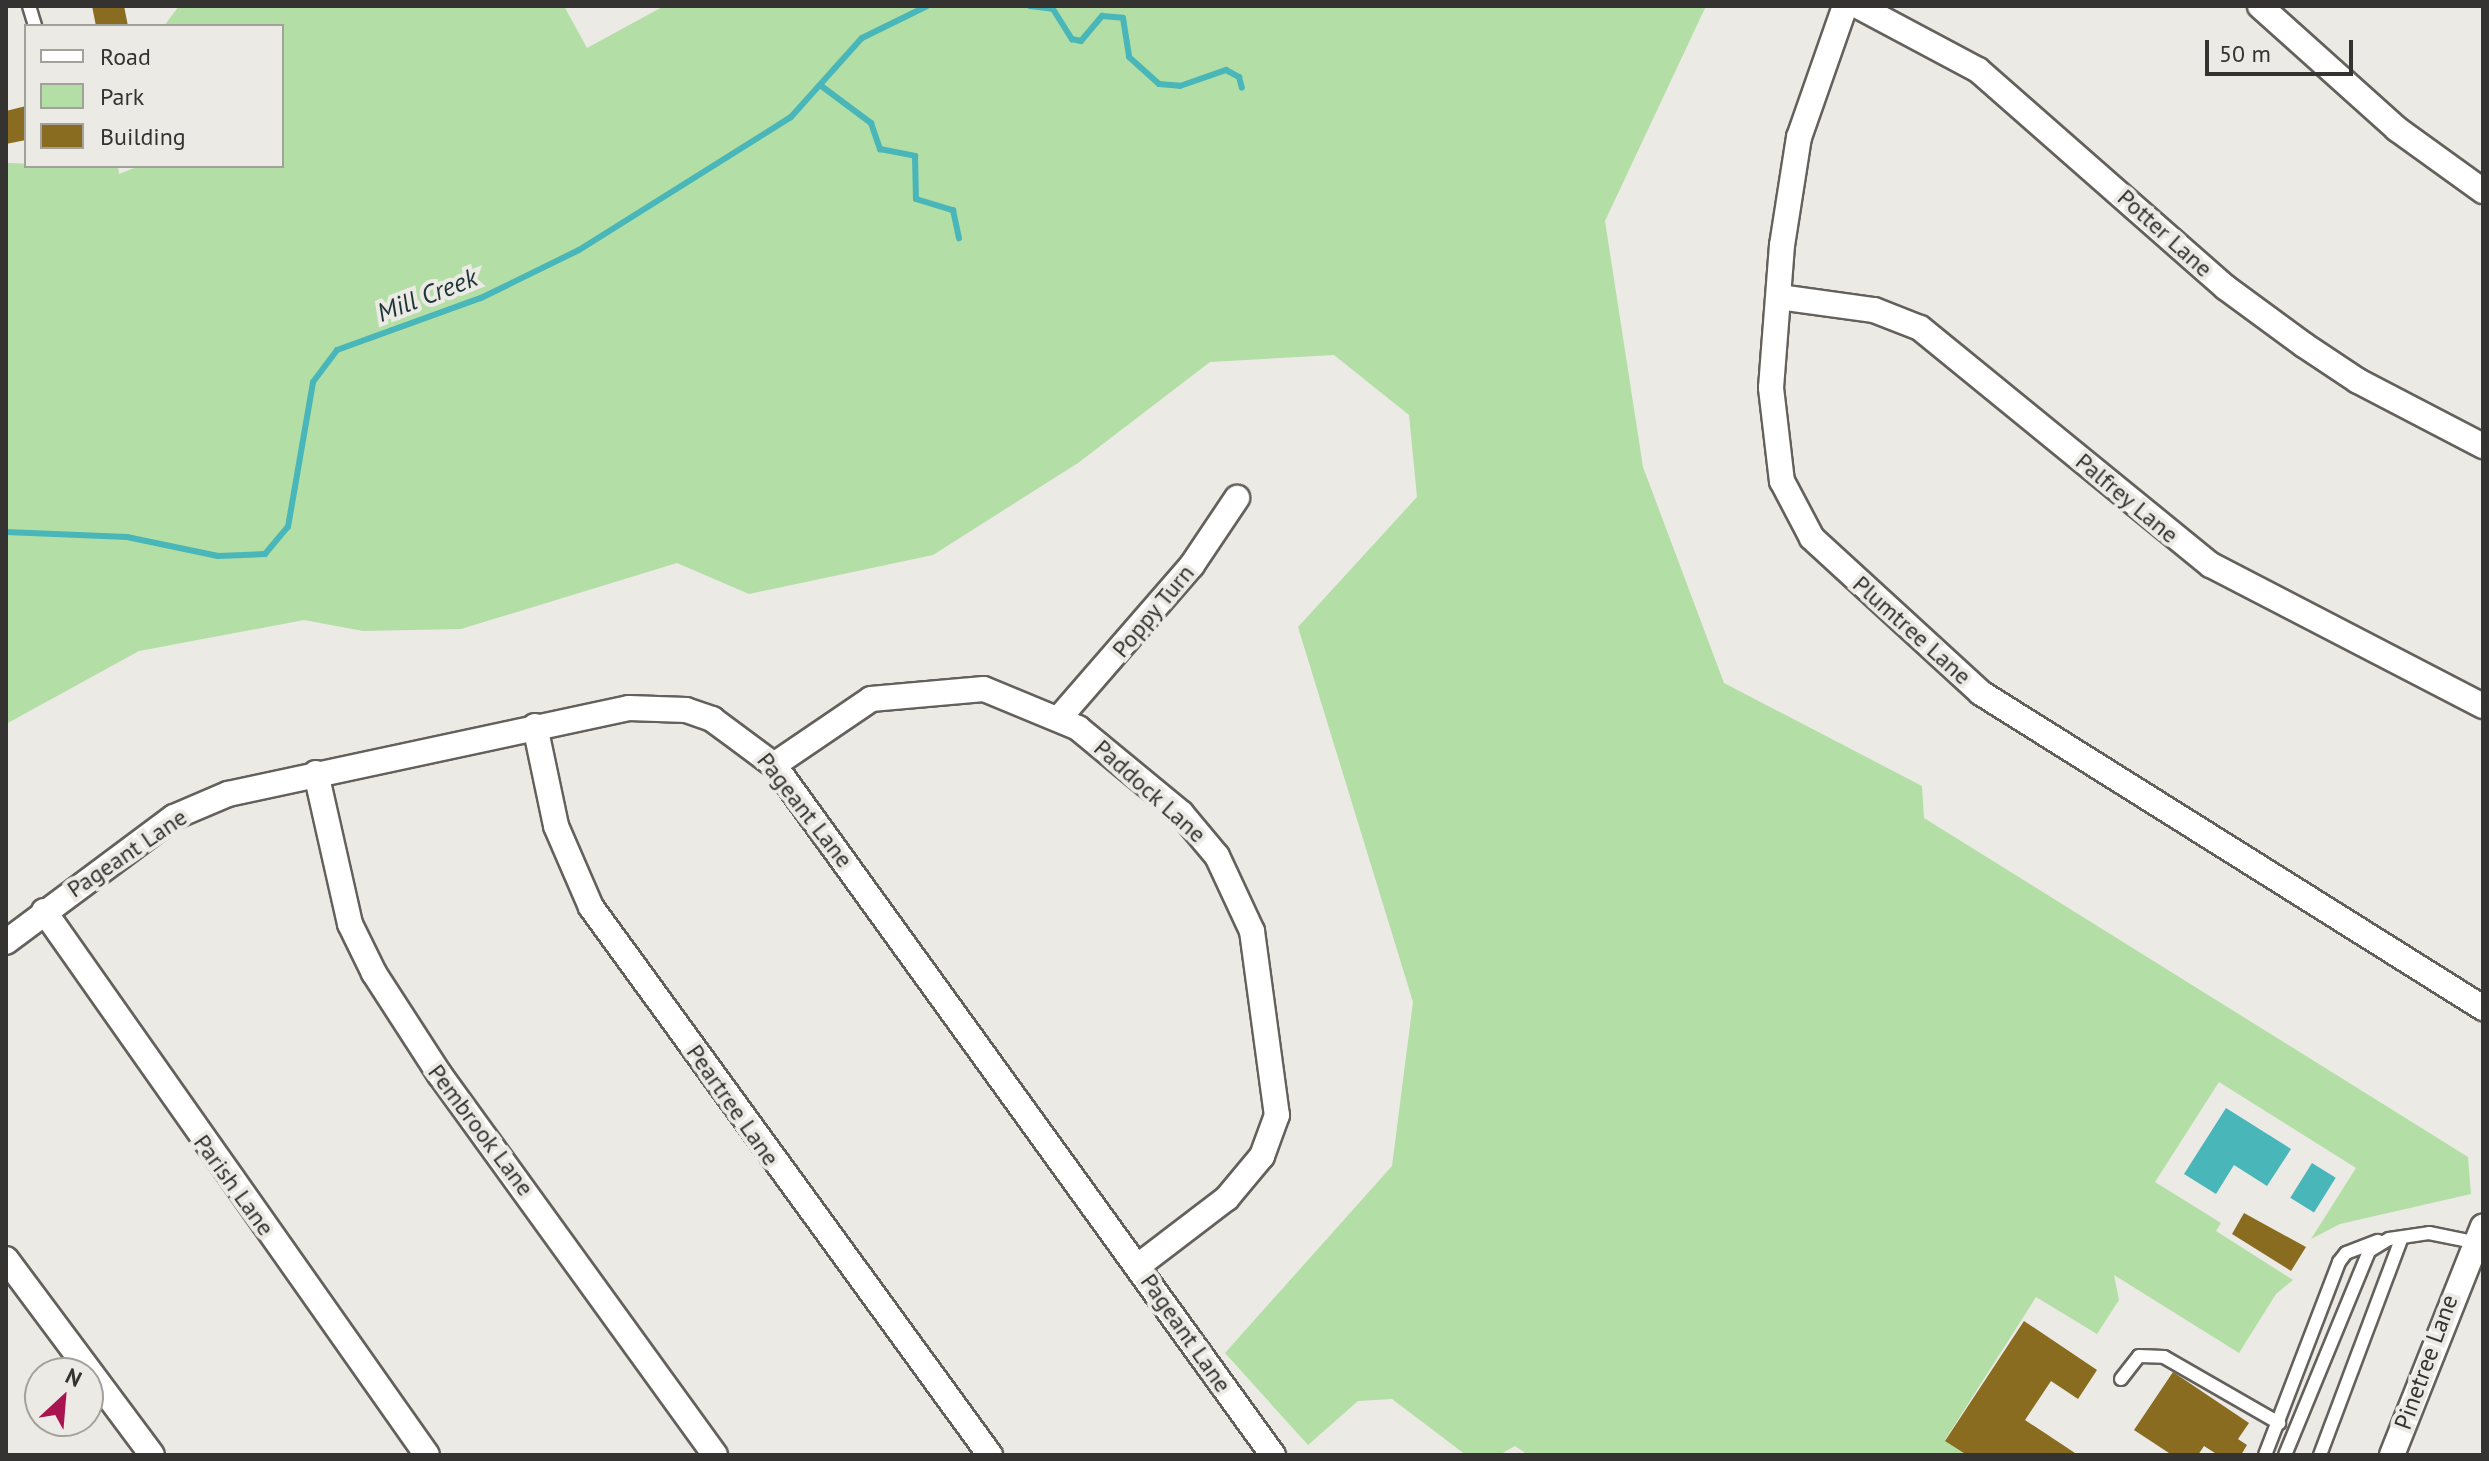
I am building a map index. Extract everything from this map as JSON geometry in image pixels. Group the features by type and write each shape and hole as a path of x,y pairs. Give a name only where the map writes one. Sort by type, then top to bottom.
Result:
{"street":[{"name":"Plumtree Lane","path":"1845,6 1799,137 1779,297 1771,388 1774,450 1794,510 1812,538 1981,693 2483,1008"},
{"name":"Potter Lane","path":"1858,6 1978,70 2225,287 2304,345 2358,381 2483,446"},
{"path":"2260,6 2397,129 2483,191"},
{"name":"Palfrey Lane","path":"1779,297 1874,310 1920,328 2202,559 2483,706"},
{"name":"Poppy Turn","path":"1060,717 1192,565 1237,498"},
{"name":"Paddock Lane","path":"774,765 871,699 928,689 984,689 1060,717 1160,794 1217,856 1248,917 1272,1051 1277,1115 1262,1156 1227,1198 1138,1266"},
{"name":"Pageant Lane","path":"6,942 174,817 228,794 629,708 686,710 736,733 774,765 1138,1266 1270,1454"},
{"name":"Peartree Lane","path":"535,726 556,826 591,907 990,1455"},
{"name":"Pembrook Lane","path":"316,773 350,924 374,973 431,1063 715,1455"},
{"name":"Parish Lane","path":"44,911 427,1455"},
{"name":"Pinetree Lane","path":"2392,1455 2477,1246"},
{"path":"6,1259 152,1455"}],"lane":[{"path":"2265,1455 2339,1262 2360,1245 2395,1239 2454,1233 2477,1246"},
{"path":"2285,1455 2358,1265 2395,1239"},
{"path":"2320,1455 2395,1239"},
{"path":"2121,1379 2139,1356 2164,1357 2279,1423"}],"green space":[{"path":"179,6 564,6 587,48 664,6 1706,6 1605,221 1643,467 1724,683 1922,786 1924,818 2468,1157 2471,1194 2340,1224 2311,1239 2356,1168 2219,1082 2155,1182 2221,1223 2216,1231 2293,1280 2276,1294 2239,1353 2114,1275 2119,1300 2097,1334 2036,1297 1945,1440 1967,1455 1528,1455 1515,1446 1499,1455 1466,1455 1392,1399 1358,1401 1308,1445 1225,1353 1392,1166 1413,1002 1298,627 1417,497 1409,415 1334,355 1210,362 1078,463 933,555 749,594 677,563 461,629 363,631 304,620 139,651 6,724 6,163 24,163 24,168 118,168 119,174 134,168 284,168 284,24 166,24"}],"water":[{"path":"2226,1108 2291,1149 2267,1186 2234,1165 2216,1194 2184,1174"},
{"path":"2312,1163 2336,1178 2314,1213 2290,1198"}],"building":[{"path":"92,6 124,6 128,24 96,24"},
{"path":"24,106 24,140 6,144 6,111"},
{"path":"2244,1213 2306,1247 2291,1271 2232,1234"},
{"path":"2024,1321 2097,1370 2078,1399 2051,1381 2025,1420 2078,1455 1967,1455 1945,1441"},
{"path":"2173,1372 2249,1423 2238,1439 2247,1445 2241,1455 2218,1455 2204,1446 2198,1455 2172,1455 2134,1430"}],"waterway":[{"name":"Mill Creek","path":"6,532 127,537 218,556 265,554 288,527 313,382 337,350 481,298 579,250 791,117 862,38 927,6"},
{"path":"1030,6 1053,9 1072,39 1081,41 1102,16 1123,18 1129,57 1159,84 1180,86 1226,70 1239,77 1242,88"},
{"path":"820,85 871,123 880,149 915,156 916,199 953,210 959,238"}]}
